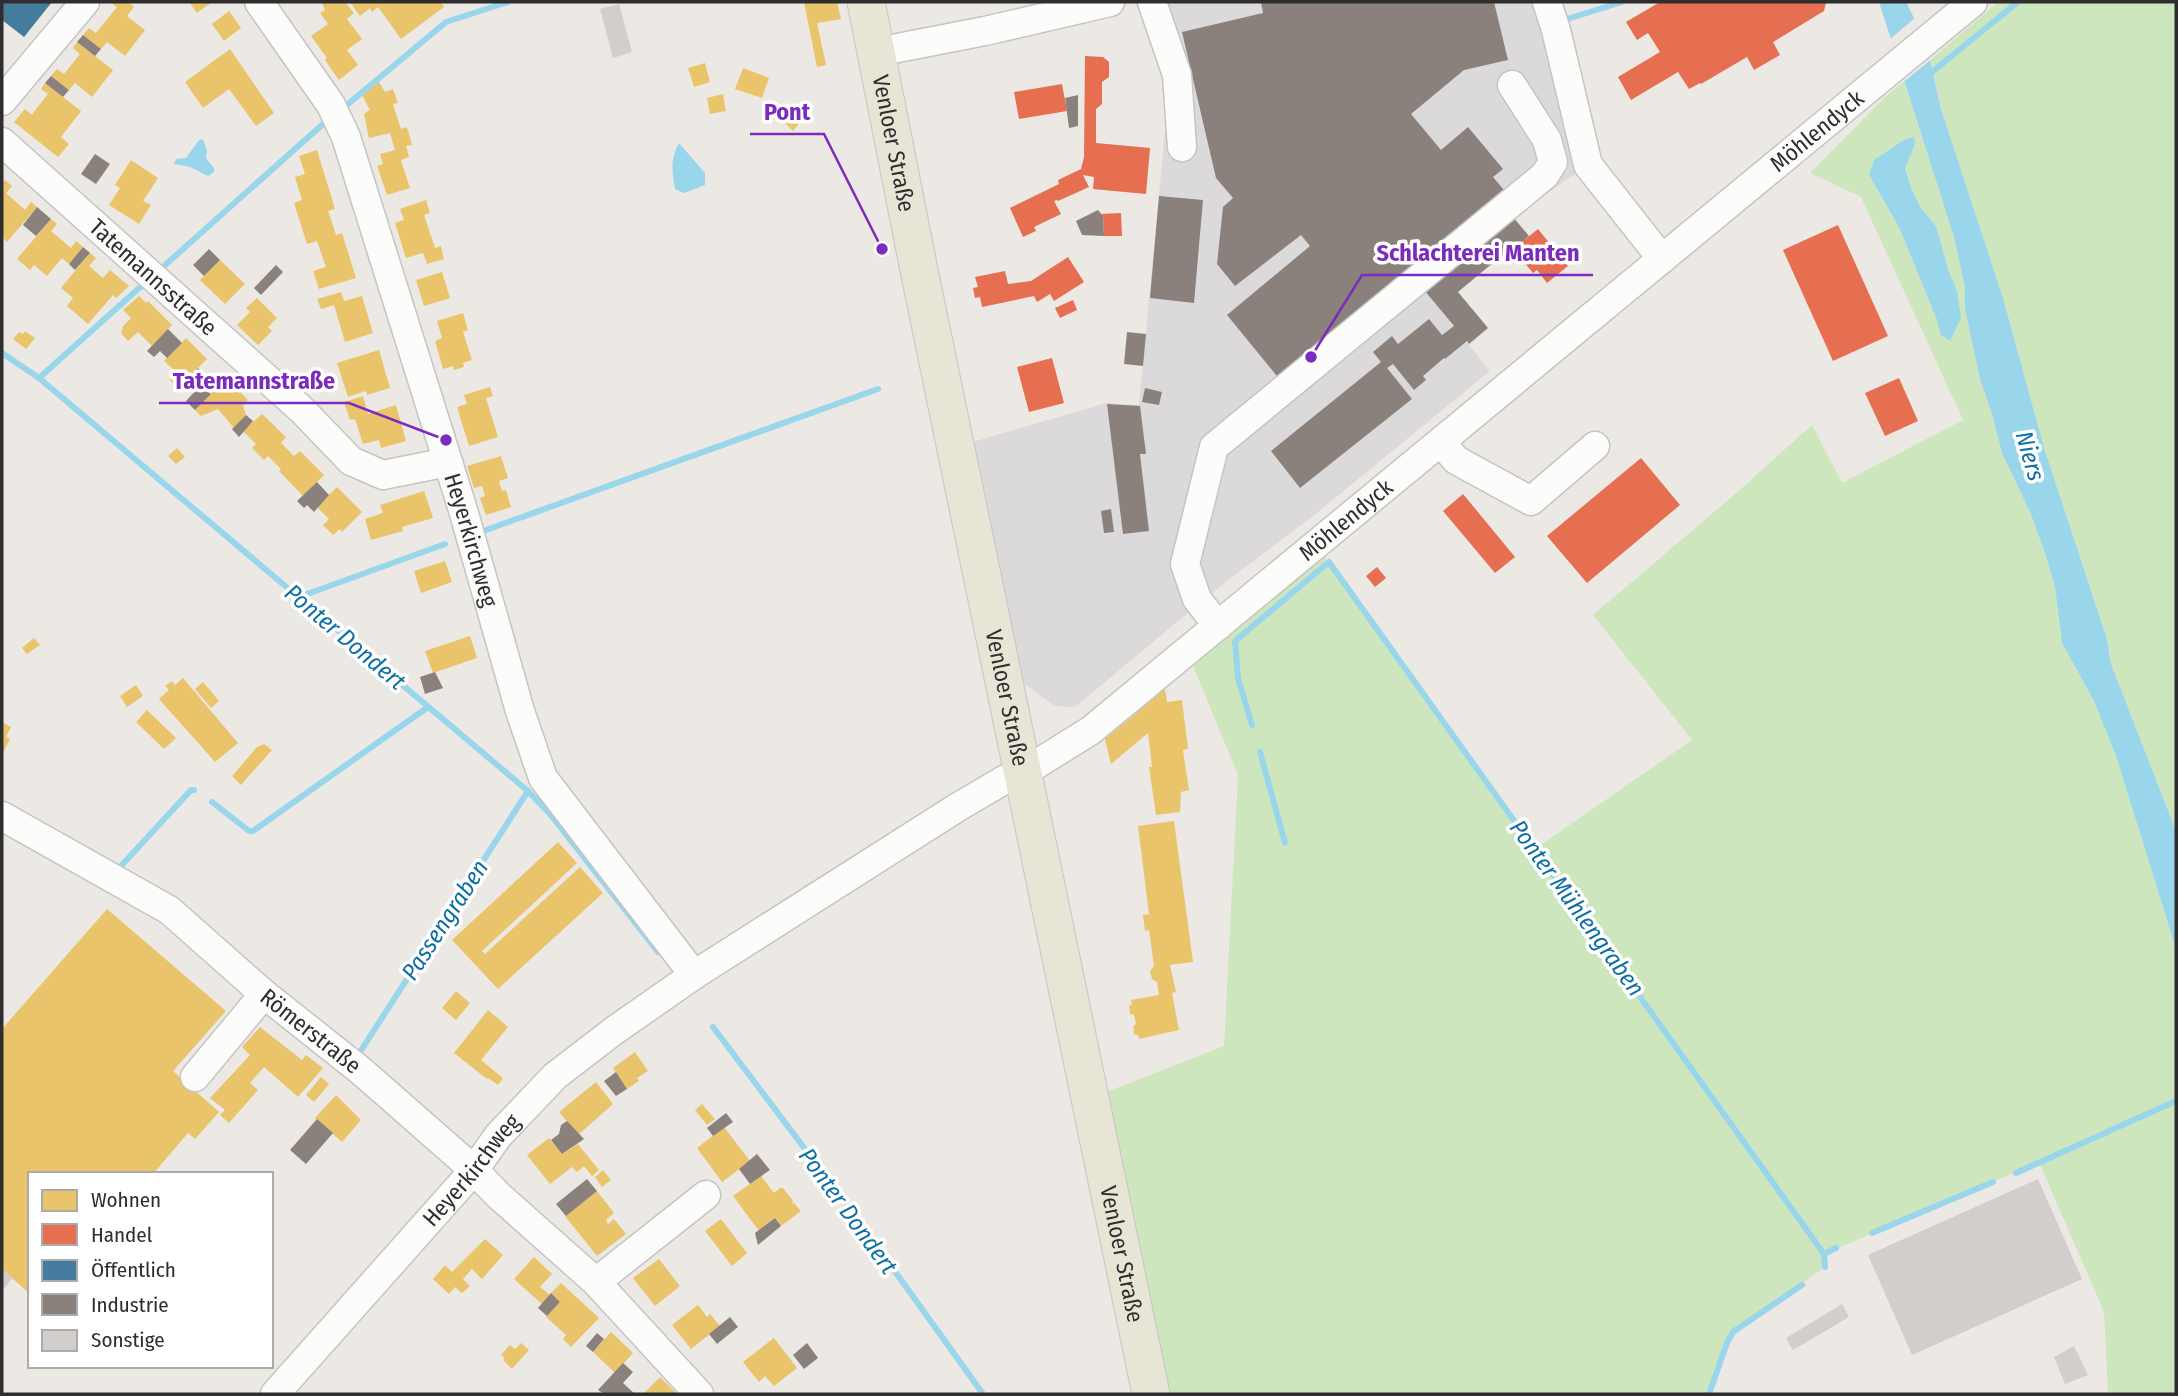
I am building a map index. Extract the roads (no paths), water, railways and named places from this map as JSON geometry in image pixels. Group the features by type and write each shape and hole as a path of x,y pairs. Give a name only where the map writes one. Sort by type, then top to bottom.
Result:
{"main road":[{"name":"Venloer Straße","path":"866,2 1151,1394"}],"street":[{"path":"2,101 85,2"},
{"name":"Heyerkirchweg","path":"259,2 331,105 346,137 448,462 520,711 543,778 694,975"},
{"path":"877,52 962,36 1110,2"},
{"path":"1152,2 1177,75 1182,147"},
{"path":"1547,2 1588,164 1661,259"},
{"name":"Möhlendyck","path":"1024,772 1090,731 1973,2"},
{"path":"1218,626 1197,600 1185,564 1214,447 1545,175 1553,162 1547,140 1512,85"},
{"name":"Tatemannsstraße","path":"2,142 303,411 351,461 383,475 448,462"},
{"path":"1440,442 1456,460 1531,501 1595,446"},
{"name":"Heyerkirchweg","path":"275,1394 474,1170 498,1136 555,1076 694,975 958,807 1004,780 1024,772"},
{"name":"Römerstraße","path":"2,816 169,910 264,994 360,1070 474,1170 498,1195 596,1282 699,1394"},
{"path":"195,1077 264,994"},
{"path":"596,1282 706,1195"}],"water":[{"name":"Niers","path":"1879,2 1906,2 1930,60 1941,109 2003,298 2045,451 2107,639 2111,664 2176,831 2176,949 2117,759 2095,703 2062,643 2055,587 2045,553 2030,512 2002,453 1980,379 1965,309 1965,287 1954,237"},
{"path":"1914,137 1915,145 1905,168 1921,208 1936,226 1957,291 1961,318 1950,341 1940,334 1937,320 1899,227 1869,175 1874,160 1904,140"},
{"path":"203,139 206,158 214,172 208,176 190,167 174,164 176,159 186,158 199,140"},
{"path":"679,143 705,173 705,185 684,193 675,189 673,177 673,160"}],"waterway":[{"path":"348,104 446,22 508,2"},
{"path":"1564,20 1622,2"},
{"path":"1927,76 2018,2"},
{"path":"164,266 323,124"},
{"path":"39,378 147,281"},
{"name":"Ponter Dondert","path":"2,353 39,378 528,791 550,814 658,952"},
{"path":"486,530 878,389"},
{"path":"299,597 445,544"},
{"name":"Ponter Mühlengraben","path":"1252,725 1238,678 1235,641 1329,562 1824,1254"},
{"path":"212,802 249,831 253,831 428,707"},
{"path":"1260,752 1285,843"},
{"path":"121,866 191,790 194,790"},
{"name":"Passengraben","path":"362,1049 528,791"},
{"name":"Ponter Dondert","path":"713,1027 848,1206 983,1394"},
{"path":"2016,1173 2176,1101"},
{"path":"1872,1233 1993,1182"},
{"name":"Ponter Mühlengraben","path":"1825,1267 1824,1254 1836,1248"},
{"path":"1709,1394 1733,1332 1802,1285"}],"place":[{"name":"Pont","path":"882,249"},
{"name":"Schlachterei Manten","path":"1311,357"},
{"name":"Tatemannstraße","path":"446,440"}]}
